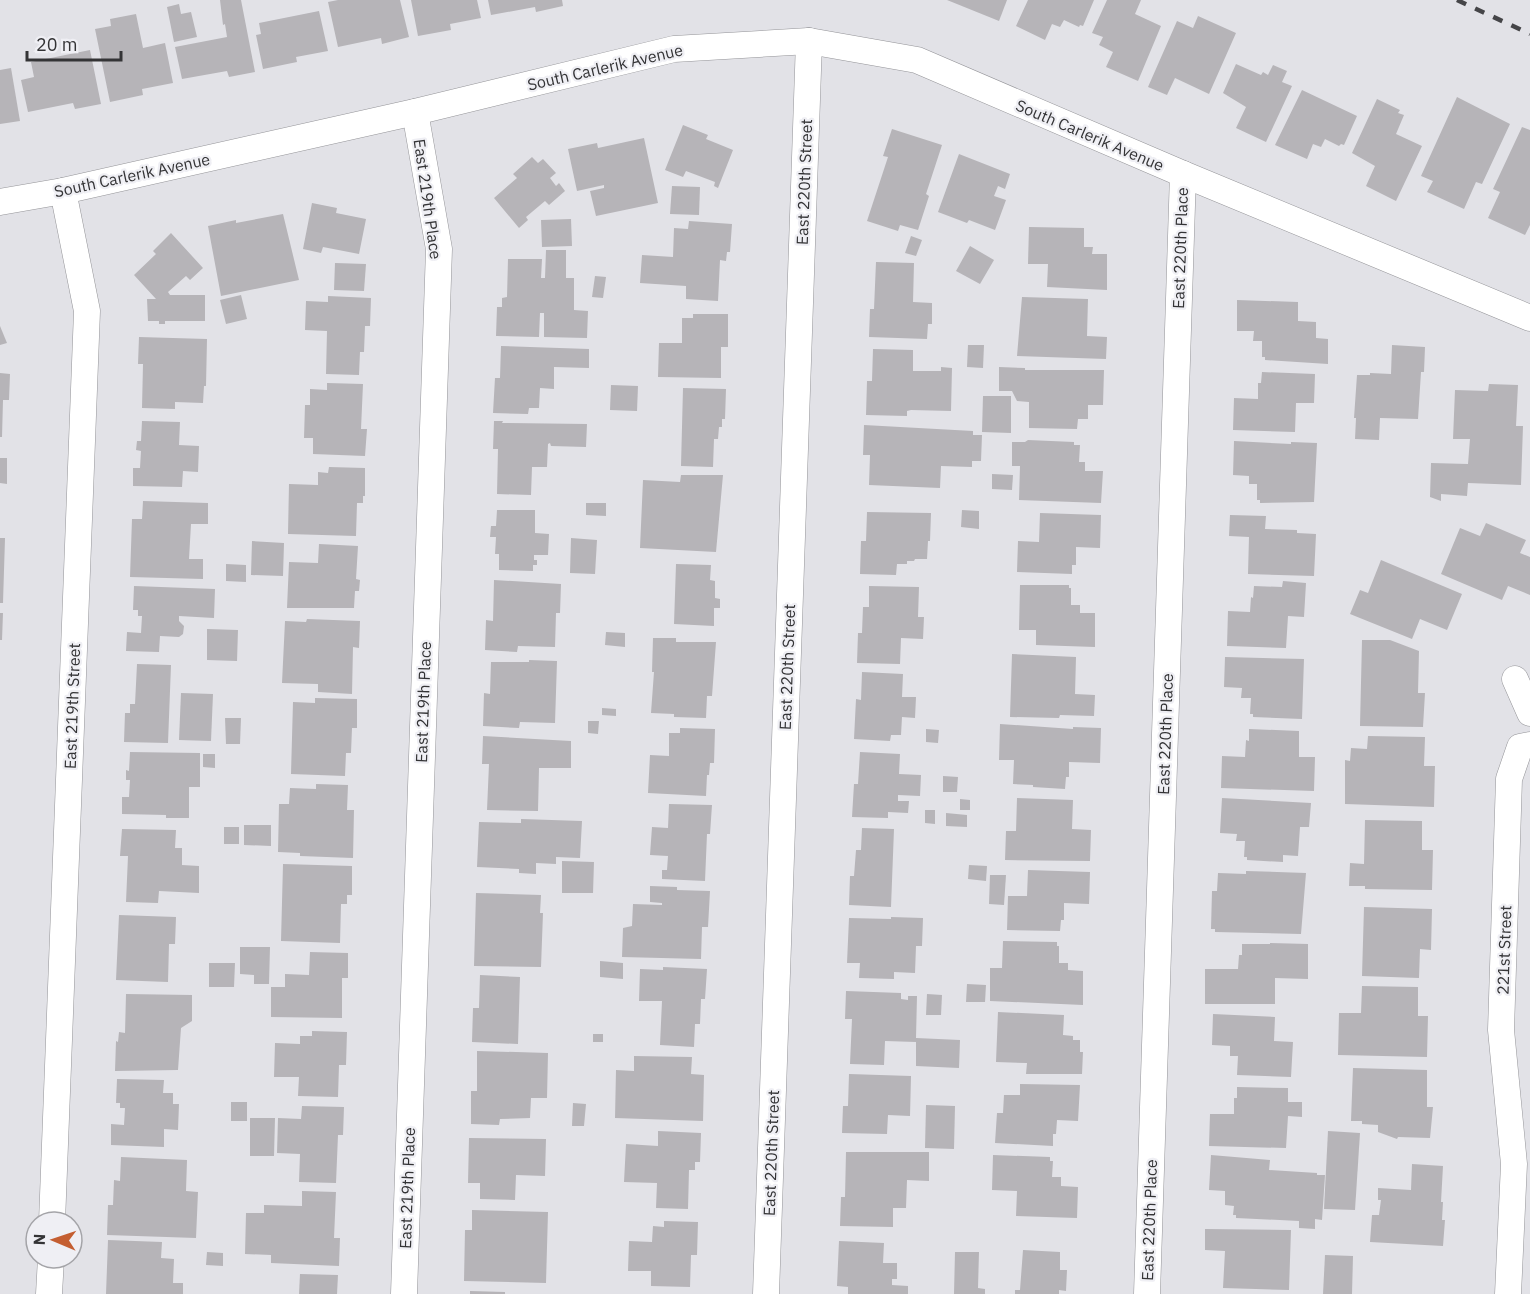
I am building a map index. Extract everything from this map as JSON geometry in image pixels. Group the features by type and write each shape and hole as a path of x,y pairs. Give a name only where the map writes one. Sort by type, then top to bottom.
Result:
{"street":[{"name":"South Carlerik Avenue","path":"0,202 63,191 416,111 674,49 809,41 917,60 1183,174 1530,318"},
{"name":"East 220th Street","path":"766,1294 809,41"},
{"name":"East 219th Place","path":"404,1294 439,249 416,111"},
{"name":"East 220th Place","path":"1147,1294 1183,174"},
{"name":"East 219th Street","path":"52,1210 87,311 63,191"},
{"path":"1515,679 1530,713"},
{"name":"221st Street","path":"1508,1294 1514,1164 1501,1030 1509,779 1520,747 1530,745"},
{"path":"50,1294 51,1270"}],"building":[{"path":"220,0 241,0 255,72 229,77 227,71 182,79 175,47 227,37"},
{"path":"400,0 409,37 382,44 381,38 338,47 328,2"},
{"path":"411,0 477,0 481,18 450,24 451,30 418,36"},
{"path":"488,0 562,0 563,6 536,12 535,7 491,15"},
{"path":"947,0 1007,0 999,21"},
{"path":"1028,0 1094,0 1083,26 1079,27 1064,20 1060,27 1052,24 1045,40 1016,26"},
{"path":"1107,0 1141,0 1135,14 1161,26 1138,81 1106,67 1113,52 1099,45 1103,37 1092,33"},
{"path":"179,4 181,14 191,12 197,37 174,42 167,7"},
{"path":"319,11 328,51 296,57 297,62 263,69 256,35 261,34 259,23"},
{"path":"136,14 143,48 165,43 173,83 142,89 143,95 110,102 95,29 111,26 110,19"},
{"path":"1198,16 1236,33 1209,94 1175,78 1167,95 1148,87 1177,21 1193,28"},
{"path":"90,50 101,104 75,109 73,103 28,112 21,80 34,77 31,62"},
{"path":"1236,64 1261,75 1263,72 1268,75 1273,65 1287,71 1282,82 1292,86 1266,142 1236,128 1246,107 1223,93"},
{"path":"11,68 20,121 0,124 0,70"},
{"path":"1302,90 1357,116 1344,145 1339,146 1325,139 1321,147 1313,144 1307,159 1275,145"},
{"path":"1457,97 1510,124 1482,184 1476,182 1464,209 1427,192 1433,181 1421,176"},
{"path":"1377,99 1400,110 1398,113 1404,115 1396,134 1422,146 1396,201 1366,186 1375,166 1352,153"},
{"path":"683,125 708,135 706,139 733,150 718,188 714,186 715,182 686,171 683,177 665,170"},
{"path":"1522,127 1530,130 1530,225 1525,235 1488,218 1500,192 1493,189"},
{"path":"892,129 942,145 926,194 929,196 918,230 900,225 898,231 867,221 888,157 883,156"},
{"path":"644,138 658,203 596,216 590,191 604,188 604,185 577,191 568,149 597,143 598,148"},
{"path":"959,154 1010,174 1005,189 998,186 994,196 1006,200 995,230 938,212"},
{"path":"532,157 538,163 543,159 556,173 550,178 556,186 559,183 565,191 549,205 545,201 526,217 528,220 519,228 494,198 517,178 513,174"},
{"path":"672,186 700,187 699,215 670,214"},
{"path":"312,203 337,208 336,213 366,219 359,254 323,247 321,253 303,249"},
{"path":"283,214 299,280 221,296 208,226"},
{"path":"571,219 572,246 542,247 541,220"},
{"path":"689,221 732,224 730,252 727,252 726,261 720,260 718,301 686,299 686,286 640,283 642,255 673,257 674,228 688,229"},
{"path":"1029,227 1084,228 1084,247 1093,247 1092,254 1107,254 1107,290 1047,287 1048,264 1028,264"},
{"path":"171,233 203,268 190,280 186,276 168,292 170,295 205,295 205,321 165,321 165,324 159,324 159,321 148,321 147,299 156,299 134,275 156,254 153,251"},
{"path":"911,236 922,240 916,256 905,253"},
{"path":"970,246 994,260 980,284 956,271"},
{"path":"546,250 566,250 566,278 574,278 574,310 588,311 587,338 544,337 544,313 540,313 539,337 496,336 497,307 502,307 502,298 507,297 508,259 542,259 541,278 545,278"},
{"path":"876,262 914,263 913,302 932,303 932,324 928,324 927,339 869,337 870,309 874,309"},
{"path":"335,263 366,264 364,291 334,290"},
{"path":"595,276 606,277 603,298 592,297"},
{"path":"241,295 247,319 226,324 220,300"},
{"path":"328,296 371,298 370,326 365,326 364,352 360,352 359,375 326,374 327,331 305,330 306,301 328,302"},
{"path":"1022,297 1088,299 1087,336 1107,337 1106,359 1017,356"},
{"path":"1237,300 1298,302 1298,321 1316,322 1316,338 1328,339 1328,364 1265,360 1265,357 1262,357 1262,341 1253,341 1254,331 1237,331"},
{"path":"693,314 728,314 728,347 721,347 721,378 658,377 659,343 682,343 682,318 693,318"},
{"path":"0,326 7,343 0,345"},
{"path":"139,337 207,339 206,386 204,386 203,403 175,402 175,409 142,408 143,364 138,364"},
{"path":"968,345 984,345 983,368 967,367"},
{"path":"1392,345 1425,347 1418,419 1380,418 1379,440 1355,439 1357,375 1391,374"},
{"path":"501,346 589,349 589,368 554,367 554,389 540,388 539,408 529,408 528,414 493,413 495,378 500,378"},
{"path":"873,349 913,350 913,371 941,371 941,367 952,368 951,411 911,410 907,411 907,416 866,415 867,381 872,381"},
{"path":"999,367 1025,368 1025,370 1104,370 1103,405 1088,405 1088,419 1078,419 1077,429 1029,428 1029,402 1017,401 1012,391 999,391"},
{"path":"1262,372 1315,374 1314,403 1296,403 1295,432 1233,430 1234,398 1258,399 1258,383 1261,383"},
{"path":"0,373 10,374 9,400 3,400 2,437 0,437"},
{"path":"327,383 363,384 361,429 367,429 365,456 313,454 313,438 304,438 305,405 310,405 310,389 327,390"},
{"path":"1489,384 1518,385 1516,426 1523,426 1521,485 1468,483 1467,496 1441,494 1441,501 1430,497 1431,463 1468,464 1470,439 1453,439 1455,390 1488,391"},
{"path":"611,385 638,386 637,411 610,410"},
{"path":"683,388 726,389 725,419 722,419 722,427 719,427 718,439 714,439 713,467 681,466"},
{"path":"983,396 1011,396 1011,433 982,432"},
{"path":"142,421 180,422 179,445 199,446 198,472 183,471 182,487 133,486 133,468 140,468 141,451 136,450 137,441 141,441"},
{"path":"494,421 587,424 586,447 548,444 547,467 532,467 531,495 497,494 498,449 493,449"},
{"path":"864,425 973,431 973,435 982,435 981,461 972,461 972,467 941,466 940,488 869,485 870,455 863,455"},
{"path":"1028,440 1074,442 1074,445 1080,445 1079,462 1085,462 1085,471 1103,471 1101,503 1019,500 1020,466 1012,466 1012,442"},
{"path":"1234,441 1317,443 1314,502 1260,503 1260,500 1257,500 1257,484 1249,484 1249,476 1233,475"},
{"path":"0,458 7,458 7,484 0,483"},
{"path":"329,467 365,468 365,496 363,496 363,503 357,503 356,536 288,534 289,484 318,485 318,472 328,473"},
{"path":"992,474 1013,475 1012,490 992,489"},
{"path":"681,475 723,475 716,552 640,548 643,480 680,482"},
{"path":"143,501 208,503 208,524 191,524 189,559 203,559 203,579 130,577 132,519 142,519"},
{"path":"586,503 606,503 606,516 586,515"},
{"path":"497,510 535,510 535,533 549,534 548,555 534,555 537,565 533,565 533,571 499,570 499,554 495,554 496,537 490,537 491,526 496,526"},
{"path":"962,510 979,511 979,529 961,527"},
{"path":"867,512 931,513 927,559 915,559 907,561 907,564 897,564 896,575 860,574 861,541 866,541"},
{"path":"1040,513 1101,515 1100,548 1076,547 1076,565 1072,565 1072,574 1017,572 1018,541 1039,542"},
{"path":"1230,515 1266,516 1265,529 1297,530 1297,533 1316,534 1314,576 1248,574 1249,537 1229,536"},
{"path":"1486,523 1526,540 1520,553 1530,557 1530,595 1508,586 1502,600 1441,574 1460,528 1480,536"},
{"path":"0,538 5,538 3,603 0,603"},
{"path":"571,538 597,540 595,574 570,573"},
{"path":"252,541 284,543 283,576 251,575"},
{"path":"319,544 358,546 356,579 360,580 359,591 355,591 354,608 287,608 289,562 318,563"},
{"path":"1381,560 1462,594 1447,630 1420,619 1412,639 1350,614 1360,590 1368,593"},
{"path":"226,564 246,565 246,582 226,581"},
{"path":"676,564 711,565 710,580 715,581 715,598 720,599 720,608 714,608 714,626 674,624"},
{"path":"494,580 561,584 560,613 556,613 555,647 518,646 517,652 485,650 486,620 493,621"},
{"path":"1283,581 1306,583 1304,617 1288,616 1286,648 1227,646 1228,611 1250,612 1254,586 1282,587"},
{"path":"1020,585 1069,585 1071,605 1080,605 1080,613 1095,613 1095,647 1036,645 1036,630 1019,630"},
{"path":"134,586 215,589 214,618 179,616 179,621 184,626 183,634 179,637 160,636 159,652 126,651 127,632 141,633 142,616 138,616 138,610 133,610"},
{"path":"869,586 919,587 918,617 924,617 923,639 901,638 900,664 857,663 858,633 862,633 863,607 869,607"},
{"path":"0,613 3,613 2,640 0,640"},
{"path":"307,619 360,621 359,648 353,647 352,694 318,692 318,684 282,683 285,621 306,622"},
{"path":"207,629 238,630 237,661 207,660"},
{"path":"606,632 625,633 625,647 605,645"},
{"path":"653,638 676,638 676,642 716,642 712,696 707,696 706,718 674,717 674,714 651,713 654,672 652,672"},
{"path":"1362,640 1390,640 1419,651 1418,693 1425,693 1423,727 1360,726"},
{"path":"1012,654 1076,657 1075,694 1095,695 1094,716 1010,717"},
{"path":"1225,657 1304,659 1302,719 1253,717 1253,714 1250,714 1251,698 1241,698 1242,688 1224,687"},
{"path":"529,660 557,661 555,723 520,722 519,728 483,726 484,693 490,694 491,662 529,662"},
{"path":"137,664 171,665 168,743 124,742 125,713 130,713 130,704 135,704"},
{"path":"862,672 903,674 902,697 916,697 915,718 902,717 901,735 891,735 890,741 854,739 856,699 861,700"},
{"path":"181,693 213,694 211,741 179,740"},
{"path":"315,698 357,699 357,728 352,728 351,753 346,753 345,776 291,774 293,702 315,703"},
{"path":"602,708 616,709 616,716 602,715"},
{"path":"225,718 241,718 240,744 226,744"},
{"path":"588,721 599,721 598,734 588,733"},
{"path":"1000,724 1073,729 1073,727 1101,728 1100,763 1069,762 1069,777 1066,777 1065,789 1013,784 1014,760 999,760"},
{"path":"680,728 715,729 714,763 710,763 709,775 707,775 706,796 648,793 650,755 669,756 669,733 680,733"},
{"path":"926,729 939,730 938,743 926,742"},
{"path":"1249,729 1299,731 1299,757 1315,757 1314,791 1221,788 1222,756 1245,757"},
{"path":"483,736 571,741 571,768 539,768 538,811 487,810 489,764 482,764"},
{"path":"1368,736 1425,737 1424,766 1435,766 1434,807 1345,804 1345,760 1350,761 1351,748 1367,749"},
{"path":"130,752 200,753 200,787 189,787 189,818 122,814 122,797 129,797 130,780 126,780 126,770 129,771"},
{"path":"860,752 900,754 899,774 921,775 920,796 898,795 898,801 909,801 908,813 888,812 888,818 852,817 854,784 858,784"},
{"path":"203,754 215,754 215,768 203,767"},
{"path":"943,776 958,777 957,792 943,792"},
{"path":"316,784 348,785 347,810 354,810 353,858 300,856 300,853 278,852 279,804 289,804 290,788 316,789"},
{"path":"1017,798 1073,800 1072,829 1091,830 1090,861 1005,860 1006,831 1016,831"},
{"path":"1222,798 1311,803 1309,827 1300,827 1298,856 1283,855 1283,862 1247,860 1247,857 1244,857 1245,841 1236,841 1237,834 1220,833"},
{"path":"960,799 970,800 970,810 960,810"},
{"path":"669,804 712,805 710,834 707,834 705,881 662,879 662,870 667,870 668,856 650,855 652,827 668,828"},
{"path":"925,810 935,810 935,824 925,823"},
{"path":"946,813 967,815 967,827 946,826"},
{"path":"521,819 582,821 580,858 556,857 556,864 536,863 536,874 519,873 519,869 477,867 479,822 521,823"},
{"path":"1365,820 1422,821 1422,850 1433,850 1432,890 1365,889 1365,886 1349,886 1350,863 1364,864"},
{"path":"244,825 271,825 271,846 244,845"},
{"path":"224,827 239,827 239,844 224,844"},
{"path":"862,828 894,829 891,907 849,905 850,876 854,876 856,850 861,850"},
{"path":"122,829 176,830 175,848 182,848 182,865 199,866 199,893 159,891 158,903 126,902 128,856 120,856"},
{"path":"562,861 594,862 593,893 562,893"},
{"path":"283,864 352,866 352,895 347,895 347,904 341,904 340,943 281,941"},
{"path":"969,865 987,866 986,881 968,879"},
{"path":"1028,870 1090,872 1089,904 1064,903 1064,920 1061,920 1060,931 1007,930 1008,896 1027,896"},
{"path":"1246,871 1306,873 1301,934 1215,932 1215,929 1211,929 1212,891 1217,891 1218,873 1246,874"},
{"path":"990,875 1006,875 1004,905 989,904"},
{"path":"650,886 710,891 708,927 702,927 701,959 622,957 623,928 632,926 633,904 662,905 662,903 650,902"},
{"path":"476,893 541,895 540,913 543,913 541,967 474,966"},
{"path":"1364,907 1432,909 1431,950 1420,949 1419,978 1362,976"},
{"path":"119,915 176,917 175,944 169,944 168,982 116,980"},
{"path":"891,917 923,918 922,946 916,946 915,973 894,972 894,979 859,978 860,963 847,963 849,918 891,919"},
{"path":"1003,941 1057,942 1059,963 1068,963 1068,970 1083,971 1083,1005 990,1001 990,968 1002,968"},
{"path":"1242,944 1308,944 1308,979 1275,978 1275,1004 1205,1004 1205,969 1238,969"},
{"path":"240,947 270,947 269,984 254,984 254,975 240,974"},
{"path":"310,952 348,953 348,978 342,978 342,1018 271,1017 271,987 285,987 285,974 309,975"},
{"path":"600,961 623,963 623,979 600,977"},
{"path":"209,963 235,963 234,987 209,987"},
{"path":"663,967 707,969 705,999 701,999 700,1024 695,1024 694,1047 660,1045 662,1001 639,1001 640,969 663,970"},
{"path":"480,975 520,977 518,1044 472,1042 473,1008 479,1008"},
{"path":"967,984 986,985 985,1002 966,1002"},
{"path":"1362,986 1418,987 1418,1016 1428,1016 1427,1057 1338,1055 1339,1013 1361,1013"},
{"path":"846,991 901,993 901,999 908,1000 908,996 917,996 916,1038 960,1040 959,1068 916,1066 916,1042 885,1041 884,1065 850,1064 852,1019 845,1019"},
{"path":"126,994 192,995 192,1021 181,1028 178,1070 115,1071 116,1041 118,1042 119,1032 125,1033"},
{"path":"927,994 942,995 941,1015 926,1015"},
{"path":"998,1012 1064,1015 1063,1035 1073,1036 1073,1040 1080,1040 1080,1052 1083,1052 1082,1074 1026,1074 1027,1063 996,1062"},
{"path":"1213,1014 1275,1017 1274,1041 1293,1042 1291,1077 1237,1075 1238,1056 1230,1056 1230,1046 1212,1045"},
{"path":"312,1031 347,1032 346,1065 339,1065 338,1097 298,1096 299,1077 274,1077 275,1043 300,1044 300,1036 312,1036"},
{"path":"593,1034 603,1034 603,1042 593,1042"},
{"path":"477,1051 548,1053 547,1098 531,1098 530,1118 500,1119 499,1125 471,1124 471,1091 477,1091"},
{"path":"634,1056 692,1057 691,1074 704,1075 703,1121 615,1118 616,1070 634,1071"},
{"path":"1353,1068 1427,1070 1427,1107 1433,1107 1430,1138 1398,1137 1397,1139 1378,1132 1378,1125 1351,1121"},
{"path":"849,1074 911,1076 910,1116 888,1115 887,1134 842,1133 843,1106 848,1106"},
{"path":"117,1079 164,1080 163,1093 173,1093 173,1104 179,1104 178,1130 164,1129 164,1147 111,1145 111,1124 124,1125 125,1108 120,1108 120,1103 116,1103"},
{"path":"1020,1084 1080,1085 1078,1121 1057,1120 1056,1134 1053,1134 1053,1146 995,1143 997,1113 1003,1113 1004,1095 1020,1095"},
{"path":"1237,1087 1288,1088 1288,1102 1302,1102 1302,1117 1288,1116 1286,1148 1209,1146 1210,1114 1234,1114"},
{"path":"231,1102 247,1102 247,1121 231,1121"},
{"path":"573,1103 586,1104 584,1126 572,1126"},
{"path":"926,1105 955,1106 954,1149 925,1148"},
{"path":"302,1106 344,1107 343,1135 338,1135 336,1183 299,1182 300,1154 277,1153 278,1118 301,1119"},
{"path":"250,1118 275,1118 274,1156 250,1156"},
{"path":"658,1131 701,1133 700,1162 695,1162 695,1170 689,1170 688,1209 656,1208 657,1183 624,1182 626,1144 658,1146"},
{"path":"1328,1131 1360,1133 1355,1210 1324,1209"},
{"path":"469,1138 546,1139 545,1176 516,1175 515,1200 480,1199 480,1183 468,1183"},
{"path":"846,1152 929,1152 929,1181 907,1180 906,1208 893,1208 893,1227 840,1226 841,1197 845,1197"},
{"path":"993,1155 1050,1157 1050,1161 1053,1161 1052,1177 1061,1177 1061,1186 1078,1187 1077,1218 1016,1216 1017,1191 992,1190"},
{"path":"1211,1155 1270,1160 1269,1170 1325,1175 1322,1220 1315,1219 1315,1229 1299,1228 1299,1221 1236,1218 1236,1215 1233,1215 1234,1206 1225,1205 1225,1191 1209,1190"},
{"path":"121,1157 187,1160 186,1191 198,1192 196,1238 107,1235 108,1205 113,1205 114,1180 120,1181"},
{"path":"1412,1164 1443,1166 1441,1202 1443,1202 1442,1220 1445,1220 1443,1246 1370,1242 1372,1215 1379,1215 1381,1200 1378,1200 1378,1188 1411,1190"},
{"path":"302,1191 336,1192 334,1238 340,1238 339,1266 271,1263 271,1255 245,1254 246,1213 264,1213 264,1205 302,1206"},
{"path":"472,1210 548,1212 546,1283 464,1281 465,1230 472,1230"},
{"path":"664,1221 698,1222 697,1255 691,1255 690,1287 651,1286 651,1271 628,1271 629,1241 652,1242 653,1226 664,1227"},
{"path":"1205,1229 1291,1230 1289,1290 1223,1288 1225,1251 1205,1250"},
{"path":"108,1240 162,1242 161,1258 174,1259 173,1283 183,1283 183,1294 106,1294"},
{"path":"839,1241 884,1243 883,1263 897,1263 897,1279 892,1279 892,1285 908,1286 908,1294 848,1294 848,1287 837,1286"},
{"path":"1023,1250 1060,1252 1060,1270 1067,1270 1066,1291 1059,1290 1059,1294 1015,1294 1015,1290 1020,1290"},
{"path":"207,1252 223,1253 223,1266 206,1265"},
{"path":"955,1252 979,1252 978,1288 985,1289 985,1294 954,1294"},
{"path":"1325,1255 1353,1256 1352,1294 1323,1294"},
{"path":"300,1274 338,1275 337,1294 299,1294"},
{"path":"470,1291 505,1292 505,1294 470,1294"}],"railway":[{"path":"1457,0 1530,34"}]}
